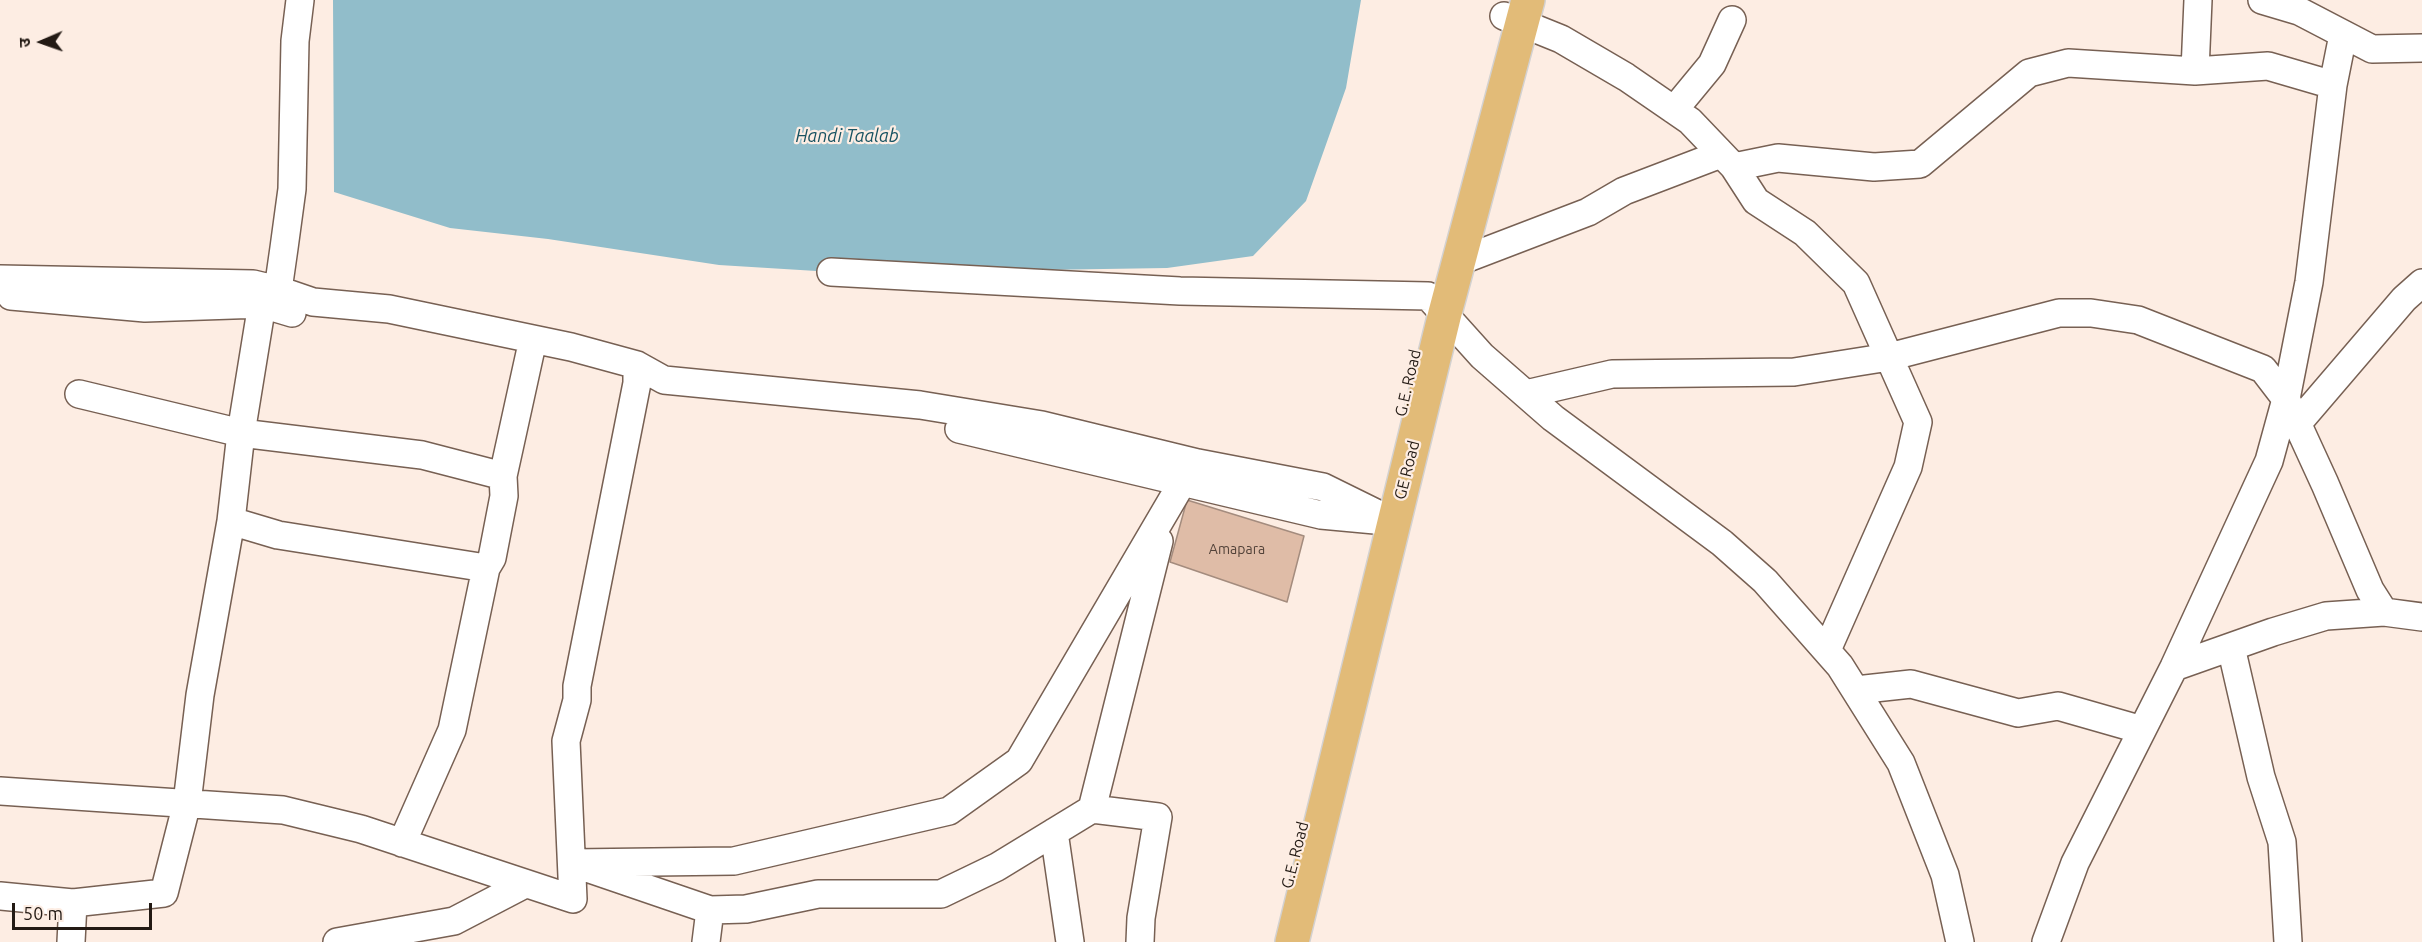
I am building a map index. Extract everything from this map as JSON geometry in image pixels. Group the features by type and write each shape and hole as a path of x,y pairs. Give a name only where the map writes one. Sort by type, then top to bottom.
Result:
{"main road":[{"name":"GE Road","path":"1292,942 1383,519 1436,305 1460,261 1515,10"},
{"path":"1436,305 1515,10"},
{"name":"G.E. Road","path":"1274,942 1383,519"}],"street":[{"path":"0,896 73,903 164,893 187,803 200,695 231,521 242,433 292,189 295,41 300,0"},
{"path":"2195,71 2198,0"},
{"path":"2262,0 2299,11 2372,49 2422,48"},
{"path":"1515,10 1626,77 1690,121 1727,161 1756,201 1805,233 1856,283 1918,422 1908,467 1827,650"},
{"path":"1674,110 1712,64 1732,20"},
{"path":"2046,942 2074,863 2174,667 2269,461 2286,399 2309,282 2333,85 2343,35"},
{"path":"1460,261 1588,212 1624,191 1727,161 1778,158 1874,166 1920,164 2029,74 2068,63 2195,71 2268,66 2333,85"},
{"path":"831,272 1436,305 1482,356 1553,418 1722,543 1765,580 1827,650 1856,690 1901,763 1945,875 1960,942"},
{"path":"0,279 241,284 308,318 403,327 637,374"},
{"path":"2297,424 2403,299 2422,283"},
{"path":"0,295 145,308 270,297 389,309 571,346 637,374 668,396 855,413 970,431 1190,473 1321,515 1383,519"},
{"path":"1526,394 1612,374 1794,372 1889,357 2059,313 2091,313 2138,320 2263,369 2286,399 2370,590 2385,612"},
{"path":"402,843 452,730 486,568 492,558 504,496 503,476 530,353"},
{"path":"0,791 283,810 362,829 573,899 566,741 577,700 577,686 637,374"},
{"path":"79,394 242,433 422,455 503,476"},
{"path":"572,863 734,861 950,811 1019,761 1190,473"},
{"path":"1092,809 1166,513"},
{"path":"231,521 278,535 486,568"},
{"path":"2174,667 2326,616 2385,612 2422,616"},
{"path":"2230,647 2261,777 2282,842 2288,942"},
{"path":"1856,690 1911,684 2018,713 2058,706 2142,730"},
{"path":"572,863 710,910 746,909 818,894 941,894 997,867 1092,809 1158,817 1141,918 1140,942"},
{"path":"1054,832 1070,942"},
{"path":"337,942 454,921 525,884"},
{"path":"71,942 73,903"},
{"path":"706,942 710,910"}],"water":[{"name":"Handi Taalab","path":"333,0 1361,0 1346,88 1306,201 1253,256 1167,268 849,273 719,265 548,239 450,228 334,192"}],"building":[{"path":"1187,500 1304,536 1287,602 1170,562"}]}
